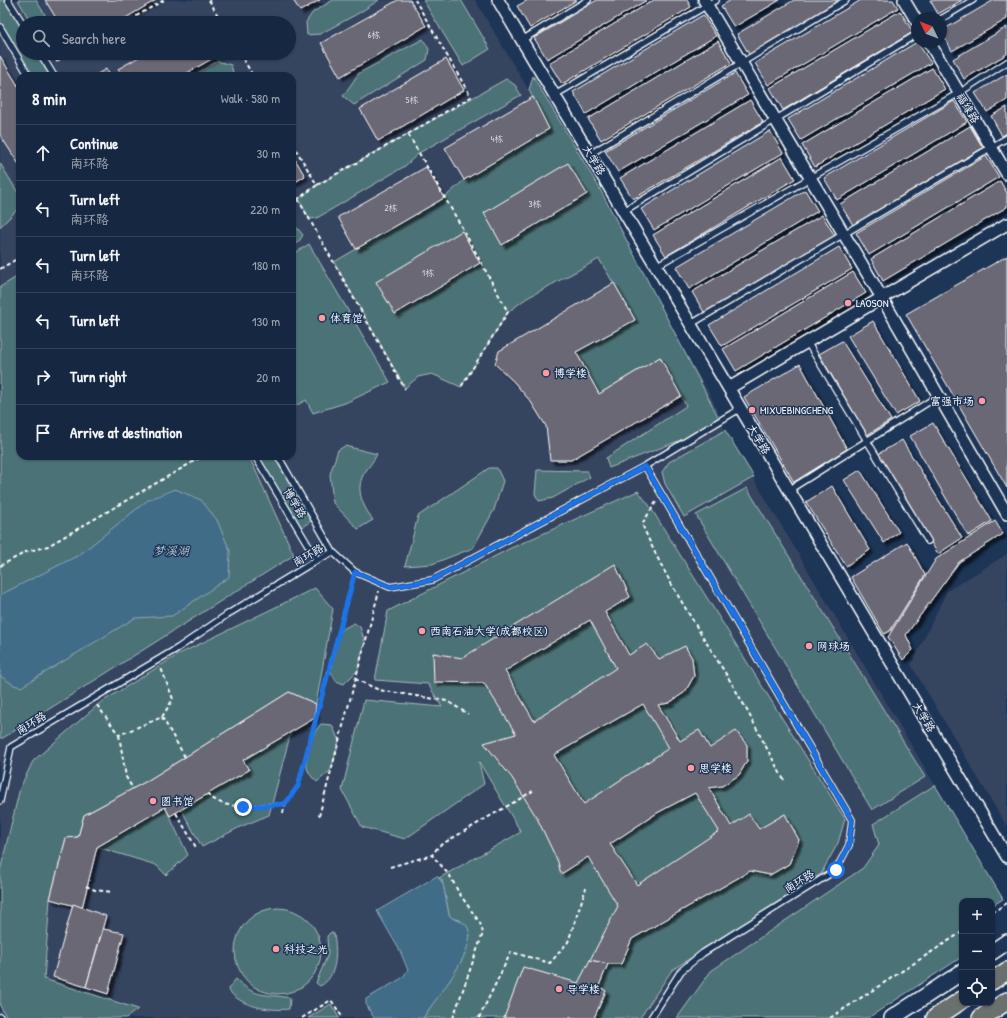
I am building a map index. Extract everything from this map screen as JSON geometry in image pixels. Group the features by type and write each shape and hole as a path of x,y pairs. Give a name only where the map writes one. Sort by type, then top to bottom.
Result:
{"main road":[{"path":"995,979 1007,971"},
{"path":"981,1018 1007,1001"},
{"path":"935,1018 959,1002"}],"street":[{"name":"大学路","path":"498,0 1007,857"},
{"path":"904,0 911,12"},
{"path":"709,2 775,120 882,298 1007,514"},
{"name":"福缘路","path":"933,48 1007,174"},
{"path":"729,388 1007,224"},
{"path":"995,950 1007,942"},
{"path":"892,1018 959,974"}],"lane":[{"path":"8,0 18,16"},
{"path":"522,40 588,0"},
{"path":"590,154 846,0"},
{"path":"947,15 973,0"},
{"path":"555,95 709,2"},
{"path":"0,27 16,54"},
{"path":"624,211 911,38"},
{"path":"20,60 27,72"},
{"path":"44,60 52,72"},
{"path":"656,266 959,93 1007,62"},
{"path":"691,324 1007,138"},
{"path":"806,342 928,541"},
{"path":"789,490 938,396"},
{"path":"645,466 740,408"},
{"name":"博学路","path":"258,460 317,560"},
{"name":"博学路","path":"280,460 333,552"},
{"name":"南环路","path":"0,801 11,747 157,660 317,560 333,552 355,572 390,587 432,580 645,466 852,820 849,845 836,870 703,953 681,971 651,1018"},
{"path":"0,775 5,781"}],"path":[{"path":"136,16 164,0"},
{"path":"209,0 218,16"},
{"path":"405,389 298,199 317,185 471,97 415,0"},
{"path":"49,67 60,60"},
{"path":"244,60 251,72"},
{"path":"408,134 464,231 508,312 461,387"},
{"path":"296,150 317,185"},
{"path":"0,269 16,259"},
{"path":"0,566 26,552 48,546 195,460"},
{"path":"662,493 642,524 650,543 683,606 735,690 784,780"},
{"path":"283,813 285,804 298,786 355,572"},
{"path":"319,816 381,583"},
{"path":"119,735 162,717 173,699 157,660"},
{"path":"356,679 379,690 447,701 468,714"},
{"path":"92,698 119,735 126,777 133,789"},
{"path":"162,717 185,757"},
{"path":"390,867 432,856 439,846 533,790"},
{"path":"207,794 218,801 234,807 285,804"},
{"path":"176,813 197,849"},
{"path":"432,856 450,876 458,893 480,923 483,933 453,1018"},
{"path":"86,886 95,890 113,892"},
{"path":"479,1018 511,952 550,963 568,942 586,888"},
{"path":"995,911 1007,903"},
{"path":"830,1018 959,934"},
{"path":"302,1018 331,1000 342,1018"}],"shaded area":[{"name":"西南石油大学(成都校区)","path":"0,0 475,0 711,396 725,430 1000,895 981,898 959,898 959,903 811,1018 0,1018"},
{"path":"1007,554 1007,827 911,665 947,591"}],"green space":[{"path":"0,0 5,0 16,18 16,53 0,27"},
{"path":"18,0 36,0 46,16 27,16"},
{"path":"333,0 379,0 359,13 320,34 307,35 306,22 313,12"},
{"path":"423,0 461,0 490,49 463,66"},
{"path":"423,39 429,49 427,60 354,105 343,96 359,73"},
{"path":"20,60 40,60 48,72 28,72"},
{"path":"217,61 231,65 233,72 199,72"},
{"path":"533,76 601,191 722,424 609,468 606,458 686,406 660,357 599,394 576,352 635,319 599,259 527,298 508,312 461,387 432,374 418,377 405,388 334,262 444,198 464,180 548,129 529,90"},
{"path":"506,79 515,85 521,95 419,153 405,166 317,218 310,219 298,199 317,185"},
{"path":"0,163 16,189 16,211 0,227"},
{"path":"296,227 303,235 297,244 296,243"},
{"name":"体育馆","path":"309,244 390,382 345,403 313,413 306,400 296,406 296,252"},
{"path":"16,277 16,460 251,460 294,555 3,738 0,738 0,287"},
{"path":"725,430 754,477 684,517 665,484 662,472 669,462"},
{"path":"345,446 377,454 365,472 360,485 363,503 373,520 358,529 333,503 330,474 338,450"},
{"path":"259,460 277,460 313,520 300,528"},
{"path":"489,468 497,468 503,481 494,510 473,548 432,564 405,566 418,516"},
{"path":"537,470 587,471 590,477 553,498 539,501 535,494"},
{"name":"网球场","path":"747,488 925,777 872,810 696,515"},
{"path":"638,491 649,505 845,819 838,843 821,874 672,970 640,1018 423,1018 462,960 470,935 460,920 451,918 442,880 439,878 521,832 479,762 484,784 405,839 362,827 342,790 364,700 442,707 428,684 375,680 388,611 511,548"},
{"path":"315,588 333,609 316,704 289,692 147,781 84,815 78,837 66,838 50,899 44,979 138,1009 126,1018 7,1018 0,1006 0,871 20,788 33,761 100,703 179,654"},
{"path":"354,623 360,627 365,642 358,670 344,684 336,681 329,669 339,631"},
{"path":"321,724 332,725 339,741 331,770 317,782 311,776 307,768 306,753 308,745"},
{"path":"291,732 269,815 240,827 202,847 181,809 249,770 243,760"},
{"path":"935,785 1003,899 995,904 995,898 959,898 959,959 868,1018 677,1018 711,971 863,868 879,845 873,824"},
{"path":"165,807 188,855 166,875 156,865 97,847"},
{"path":"278,908 294,911 302,915 314,927 318,935 321,951 318,967 314,975 302,987 294,991 278,994 262,991 254,987 242,975 238,967 235,951 238,935 242,927 254,915 262,911"},
{"path":"331,932 334,934 335,941 335,963 330,976 326,982 320,986 316,983 328,954 327,936"},
{"path":"236,979 249,990 261,994 290,998 289,1009 264,1008 247,1004 233,995 228,989"},
{"path":"331,1004 339,1018 308,1018"}],"water":[{"name":"梦溪湖","path":"175,489 201,500 217,520 230,551 229,577 172,616 135,618 21,687 14,685 0,676 0,595 79,555 148,500"},
{"path":"437,876 443,884 449,915 464,923 468,928 469,937 467,949 454,974 423,1018 374,1018 366,1004 366,999 402,978 408,970 400,951 377,911"}],"building":[{"path":"45,0 156,0 129,16 55,16"},
{"path":"293,0 320,0 300,11"},
{"path":"398,0 410,0 426,26 340,77 321,43"},
{"path":"528,0 577,0 530,28 517,6"},
{"path":"597,0 647,0 547,59 534,38"},
{"path":"654,0 687,0 691,7 562,84 549,63"},
{"path":"731,0 780,0 734,27 721,6"},
{"path":"794,0 843,0 750,56 737,34"},
{"path":"861,0 893,0 898,8 768,85 755,63"},
{"path":"930,0 962,0 941,12 937,12"},
{"path":"994,0 1007,0 1007,19 952,51 947,42 947,27"},
{"path":"900,11 911,29 911,33 783,110 770,88"},
{"path":"703,15 716,36 586,114 573,92"},
{"path":"1007,27 1007,54 964,79 953,59"},
{"path":"718,41 731,63 601,140 588,119"},
{"path":"911,46 911,48 921,48 931,63 801,140 788,119"},
{"path":"0,56 16,82 16,160 0,135"},
{"path":"446,59 464,90 378,141 360,109"},
{"path":"134,60 210,60 189,72 120,72 118,69"},
{"path":"932,68 945,89 815,167 802,145"},
{"path":"106,69 108,72 101,72"},
{"path":"735,73 748,95 618,172 605,151"},
{"path":"1007,74 1007,100 987,112 975,93"},
{"path":"533,97 549,129 464,180 445,148"},
{"path":"750,100 763,122 633,199 620,178"},
{"path":"954,101 967,122 837,200 824,178"},
{"path":"1007,107 1007,133 1002,136 991,116"},
{"path":"970,126 983,148 853,225 840,204"},
{"path":"770,131 783,153 654,230 641,209"},
{"path":"986,156 999,177 869,255 856,233"},
{"path":"782,157 795,179 666,256 653,235"},
{"path":"296,161 305,176 296,182"},
{"path":"568,163 587,194 502,245 484,213"},
{"path":"426,167 444,198 356,249 338,217"},
{"path":"1000,181 1007,193 1007,207 883,281 871,259"},
{"path":"805,190 818,211 689,289 676,267"},
{"path":"822,215 835,236 705,314 692,292"},
{"path":"462,231 480,263 395,314 376,282"},
{"path":"839,247 852,269 722,346 709,325"},
{"name":"富强市场","path":"1007,256 1007,488 906,314"},
{"path":"853,272 866,293 736,371 723,349"},
{"name":"博学楼","path":"614,283 635,320 576,352 599,394 660,357 681,396 571,460 550,460 546,426 531,402 514,382 495,364 499,351"},
{"path":"873,321 920,401 896,415 848,336"},
{"path":"842,341 891,420 867,435 819,354"},
{"path":"800,364 847,449 794,482 744,397"},
{"path":"933,423 992,521 968,536 910,436"},
{"path":"902,440 962,538 938,554 878,454"},
{"path":"860,470 899,532 884,543 844,480"},
{"path":"832,486 870,550 846,566 806,502"},
{"path":"995,521 1003,534 959,562 906,635 913,650 903,660 888,637 936,559"},
{"path":"907,542 925,575 890,631 884,634 851,577"},
{"name":"思学楼","path":"615,564 630,597 605,612 629,655 647,644 659,659 685,646 692,658 694,676 685,692 669,703 658,705 680,741 699,730 710,748 736,731 747,745 747,761 739,775 722,786 709,788 731,826 749,814 759,829 785,814 799,840 789,864 770,875 750,871 632,939 621,964 608,964 590,960 618,906 588,857 561,874 558,862 537,818 512,778 484,743 516,734 484,683 434,682 433,653 462,658","holes":["590,620 616,668 534,721 505,671","643,704 669,748 584,804 554,755","695,793 719,831 637,885 610,844 657,813"]},
{"name":"图书馆","path":"289,692 316,704 315,718 243,760 249,770 170,816 165,807 97,847 82,908 50,899 66,838 78,837 84,815 147,781"},
{"path":"73,904 106,916 86,987 53,977"},
{"path":"103,929 124,933 108,994 86,987"},
{"name":"导学楼","path":"590,960 608,964 599,986 606,991 594,1018 504,1018 523,967 578,983"}],"place":[{"name":"LAOSON","path":"848,303"},
{"name":"体育馆","path":"322,318"},
{"name":"博学楼","path":"546,373"},
{"name":"富强市场","path":"982,401"},
{"name":"MIXUEBINGCHENG","path":"752,410"},
{"name":"西南石油大学(成都校区)","path":"422,631"},
{"name":"网球场","path":"809,646"},
{"name":"思学楼","path":"691,768"},
{"name":"图书馆","path":"153,801"},
{"name":"科技之光","path":"276,949"},
{"name":"导学楼","path":"559,989"}],"route":[{"path":"243,807 282,803 285,804 298,786 355,572 390,587 432,580 645,466 852,820 849,845 836,870"}]}
